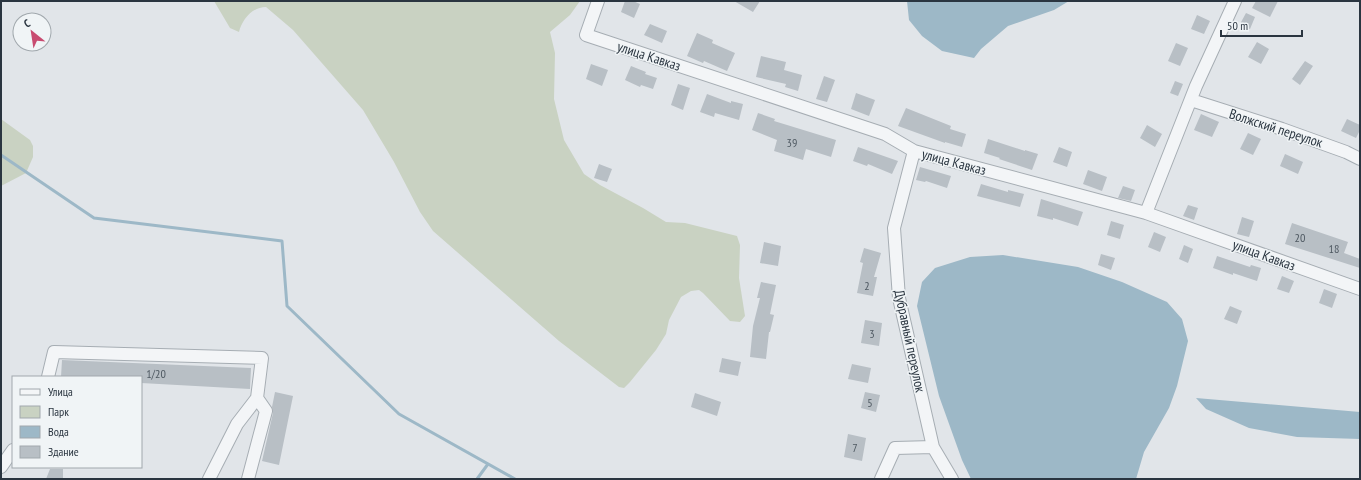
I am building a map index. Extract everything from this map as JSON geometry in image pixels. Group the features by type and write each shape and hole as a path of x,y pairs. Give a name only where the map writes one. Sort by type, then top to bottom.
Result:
{"street":[{"name":"улица Кавказ","path":"598,1 586,35 885,134 914,151 1146,213 1360,289"},
{"path":"1146,213 1191,100 1235,1"},
{"name":"Волжский переулок","path":"1191,100 1282,129 1346,152 1360,159"},
{"name":"Дубравный переулок","path":"914,151 894,228 899,298 933,447 952,479"},
{"path":"48,376 54,352 262,358 257,398 238,424 210,479"},
{"path":"248,479 266,411 257,398"},
{"path":"881,479 895,448 933,447"},
{"path":"1,467 12,451"}],"green space":[{"path":"214,1 580,1 570,15 550,32 555,53 554,99 564,140 584,174 600,185 666,222 685,223 737,236 740,245 739,278 745,316 740,322 730,321 703,293 699,290 691,291 681,297 669,320 666,334 656,350 624,388 619,387 559,341 433,231 420,212 394,162 363,110 293,30 266,7 256,9 248,15 240,27 239,32 230,28"},
{"path":"1,119 30,140 33,146 33,157 26,173 1,186"}],"water":[{"path":"907,1 1069,1 1054,10 1008,26 981,49 974,58 942,51 922,36 909,20"},
{"path":"1003,255 1078,267 1122,282 1167,302 1182,319 1188,341 1177,386 1169,408 1144,452 1136,479 971,479 962,460 939,396 917,306 922,282 935,268 970,257"},
{"path":"1196,398 1360,412 1360,439 1297,437 1249,428 1206,409"}],"building":[{"path":"625,1 633,1 640,4 634,18 621,12"},
{"path":"734,1 760,1 753,12"},
{"path":"1256,1 1278,1 1270,17 1252,8"},
{"path":"1246,13 1255,17 1250,29 1240,24"},
{"path":"1197,15 1210,21 1204,34 1191,29"},
{"path":"650,24 667,31 662,43 644,35"},
{"path":"697,33 713,40 712,43 735,53 727,71 704,61 703,63 687,56"},
{"path":"1257,42 1269,49 1261,64 1248,57"},
{"path":"1176,43 1188,48 1180,66 1168,61"},
{"path":"761,56 786,62 784,70 802,75 798,91 785,87 786,84 756,77"},
{"path":"1305,61 1313,66 1300,85 1292,79"},
{"path":"591,64 608,70 602,86 586,79"},
{"path":"631,66 646,72 645,74 657,78 653,89 641,85 640,87 625,80"},
{"path":"824,76 835,80 827,102 816,99"},
{"path":"1175,81 1183,84 1178,96 1170,93"},
{"path":"678,84 690,88 683,110 671,105"},
{"path":"856,93 875,100 869,116 851,109"},
{"path":"707,94 731,103 731,101 743,104 739,120 715,113 714,117 700,112"},
{"path":"906,108 951,126 950,129 966,134 962,147 945,143 898,126"},
{"path":"758,113 775,119 774,121 836,140 831,157 806,149 803,160 774,151 777,140 752,130"},
{"path":"1201,114 1219,122 1212,137 1194,130"},
{"path":"1347,119 1360,125 1360,130 1356,138 1341,131"},
{"path":"1147,125 1162,134 1155,147 1140,138"},
{"path":"1248,133 1261,139 1253,155 1240,149"},
{"path":"988,139 1038,154 1032,170 984,153"},
{"path":"858,147 898,161 892,174 868,164 867,166 853,161"},
{"path":"1059,147 1072,152 1067,167 1053,162"},
{"path":"1285,154 1303,162 1298,174 1280,166"},
{"path":"599,164 612,169 607,182 594,178"},
{"path":"920,167 951,176 947,188 926,181 916,180"},
{"path":"1088,170 1107,177 1102,191 1083,184"},
{"path":"981,184 1008,192 1008,190 1024,194 1020,207 977,196"},
{"path":"1123,186 1135,190 1131,201 1118,198"},
{"path":"1041,199 1083,212 1078,226 1053,218 1053,220 1037,216"},
{"path":"1188,205 1198,208 1194,220 1183,216"},
{"path":"1242,217 1254,221 1249,237 1237,234"},
{"path":"1111,221 1124,225 1120,239 1107,235"},
{"path":"1292,223 1348,242 1344,253 1360,259 1360,268 1285,244"},
{"path":"1154,232 1166,237 1160,252 1148,247"},
{"path":"764,242 781,246 778,266 760,263"},
{"path":"1184,245 1193,249 1188,263 1179,259"},
{"path":"864,248 881,253 874,277 877,277 873,296 857,293 863,263 860,262"},
{"path":"1101,254 1115,258 1111,270 1098,265"},
{"path":"1217,256 1250,267 1251,265 1261,268 1257,281 1213,268"},
{"path":"1282,276 1294,281 1289,293 1277,289"},
{"path":"761,282 776,285 770,314 774,315 769,332 766,359 750,357 753,326 760,298 757,298"},
{"path":"1324,289 1337,294 1332,308 1319,303"},
{"path":"1230,306 1242,311 1237,324 1224,319"},
{"path":"865,320 882,323 879,346 861,343"},
{"path":"722,358 741,362 738,376 719,372"},
{"path":"62,360 251,368 250,389 142,383 142,376 61,376"},
{"path":"852,364 871,368 868,383 848,379"},
{"path":"275,392 293,396 279,465 262,461 273,413 272,407"},
{"path":"865,392 880,395 876,412 861,408"},
{"path":"695,393 721,402 717,416 691,407"},
{"path":"848,434 866,438 862,461 844,457"},
{"path":"50,469 63,469 63,479 46,479"}],"waterway":[{"path":"1,155 94,218 282,241 287,306 399,414 515,479"},
{"path":"477,479 488,464"}]}
